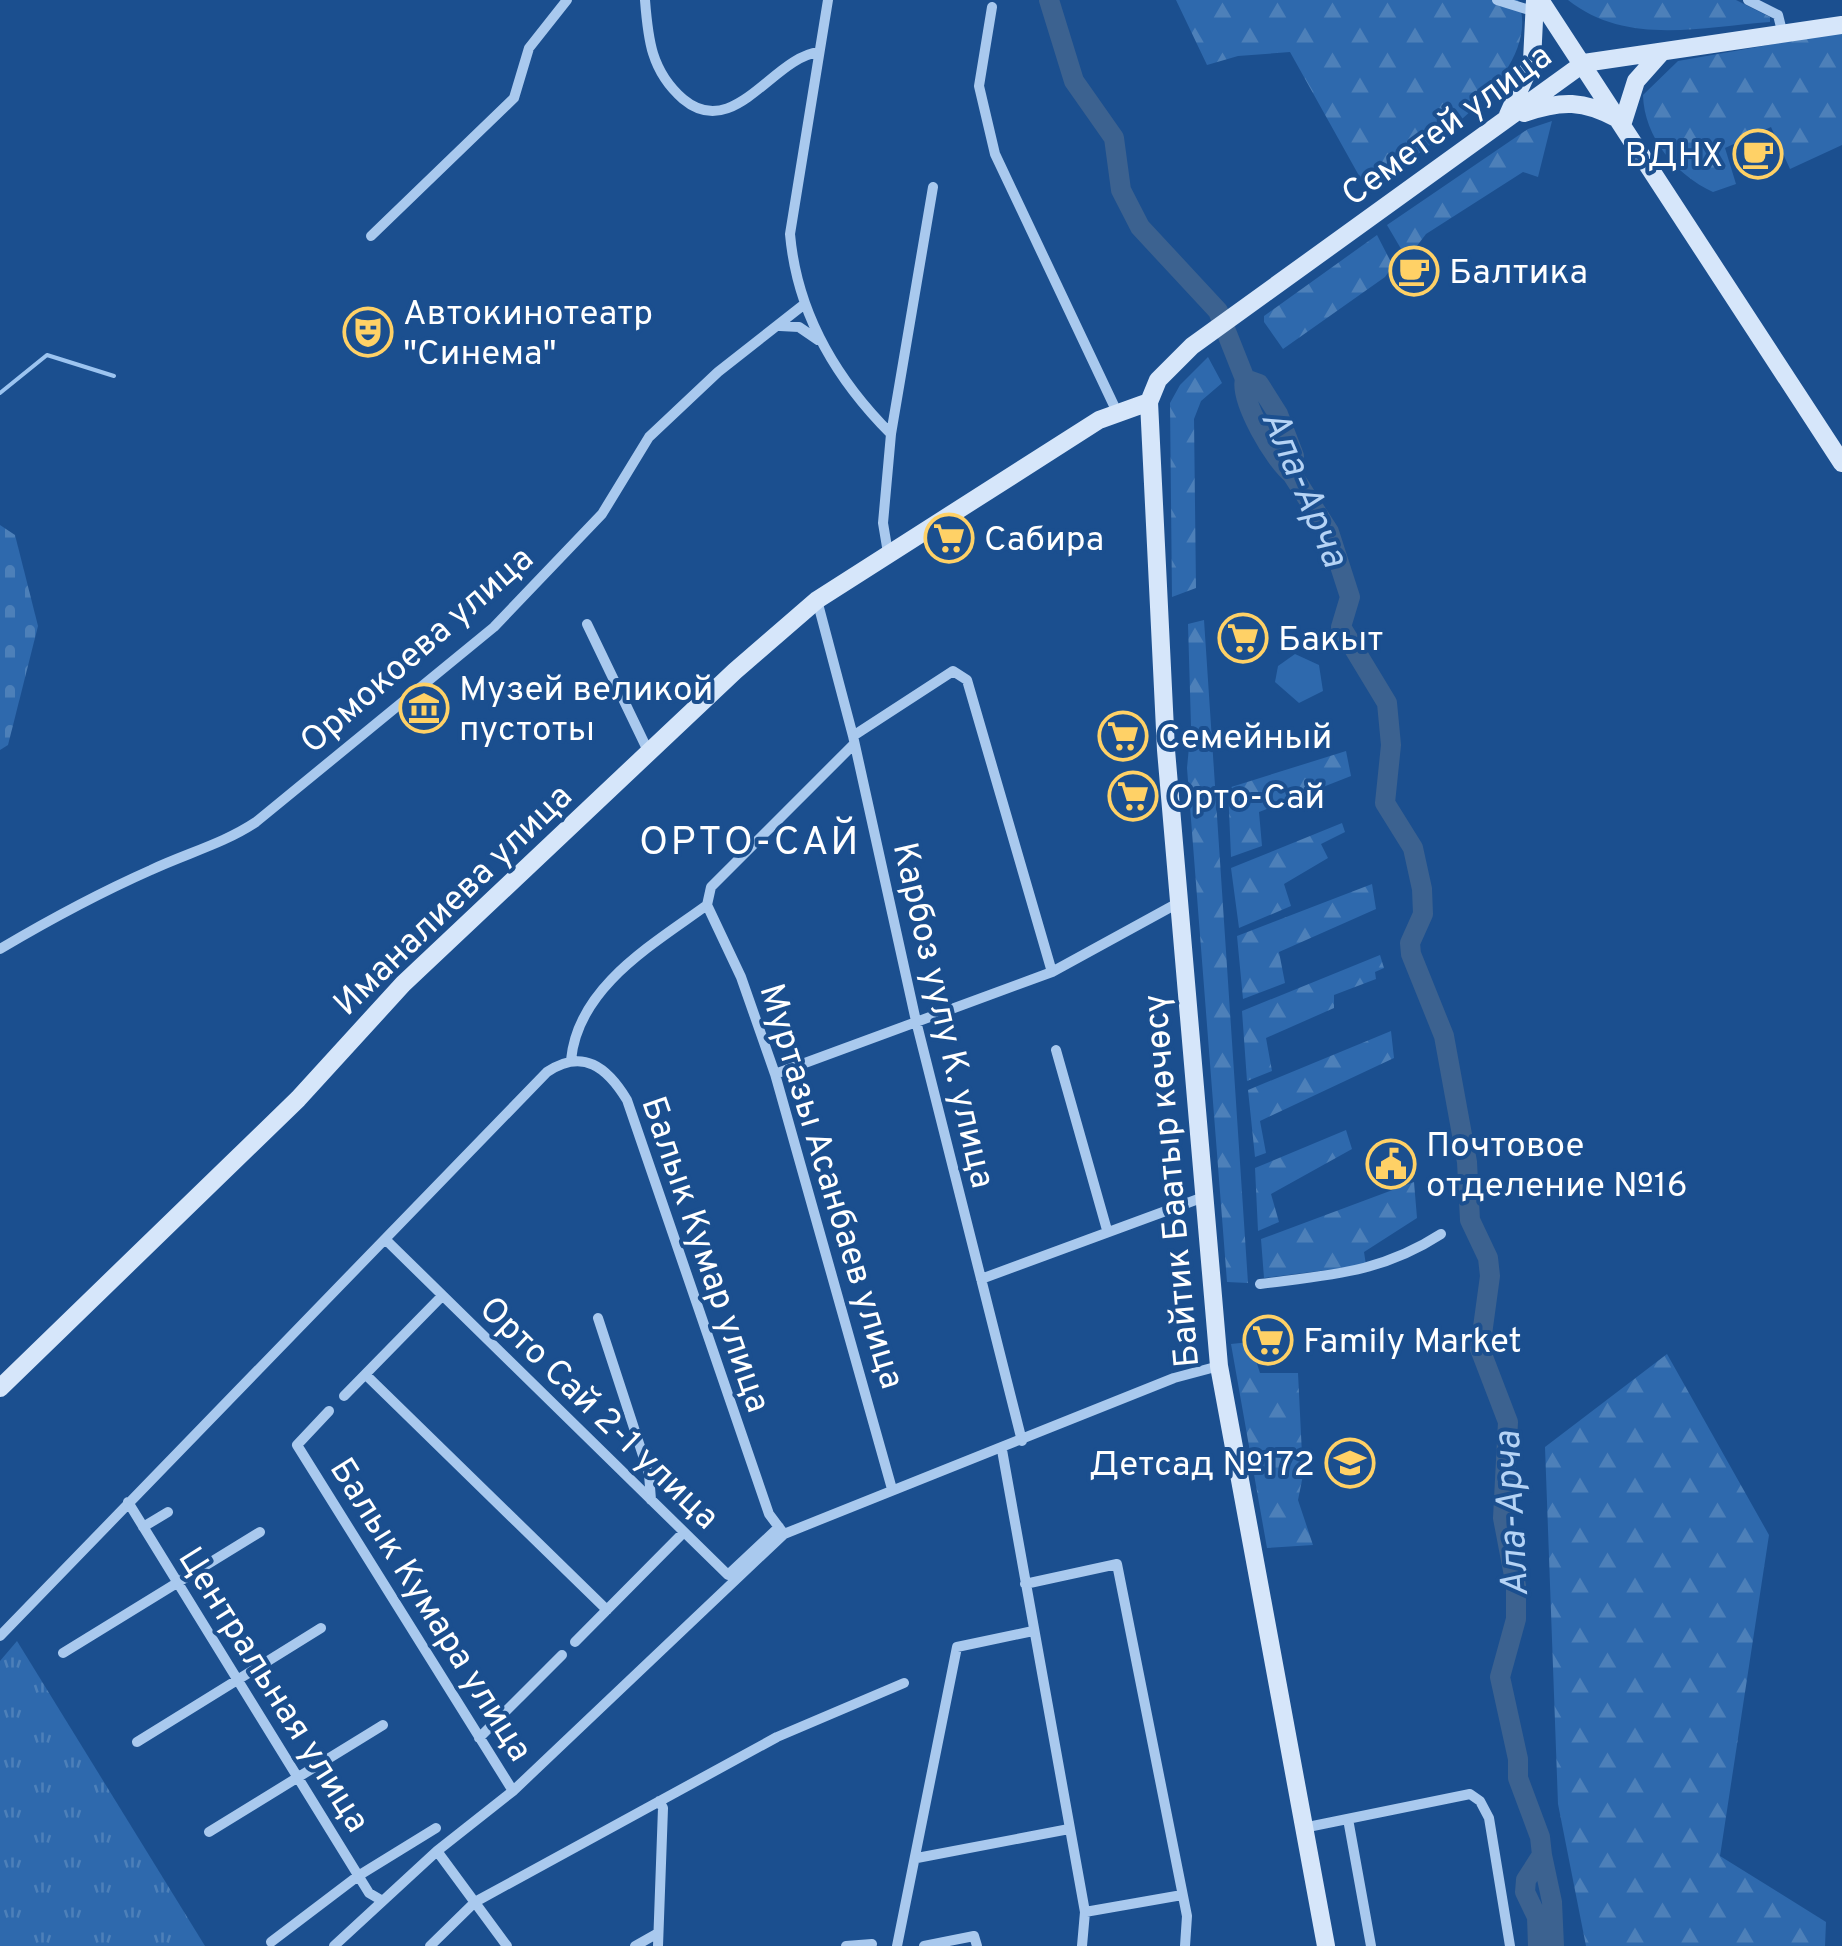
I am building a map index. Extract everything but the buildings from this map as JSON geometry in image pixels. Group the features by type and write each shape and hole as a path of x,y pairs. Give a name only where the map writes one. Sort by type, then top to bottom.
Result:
{"main road":[{"path":"1537,4 1584,63 1842,463"},
{"path":"1505,120 1532,61 1537,4"},
{"name":"Семетей улица","path":"1149,402 1158,380 1192,346 1584,63 1842,25"},
{"path":"1623,122 1636,81 1660,54"},
{"path":"1505,120 1566,101 1589,105 1623,122"},
{"name":"Иманалиева улица","path":"0,1388 298,1099 403,984 650,756 735,671 817,600 1082,431 1117,412 1149,402"},
{"name":"Байтик Баатыр көчөсү","path":"1149,402 1178,903 1201,1198 1219,1366 1326,1946"}],"street":[{"path":"371,236 514,98 530,48 567,0"},
{"path":"645,0 654,62 675,91 700,108 720,111 737,104 800,56 819,52"},
{"path":"828,0 790,234 802,306 851,391 892,434"},
{"path":"1497,0 1537,4"},
{"path":"1748,0 1778,15 1783,35"},
{"path":"992,7 979,86 995,154 1117,412"},
{"path":"888,552 883,523 892,434 934,187"},
{"name":"Ормокоева улица","path":"0,949 65,910 154,868 228,841 256,822 494,627 602,514 649,438 718,372 802,306"},
{"path":"777,327 799,327 823,343"},
{"name":"Карбоз уулу К. улица","path":"817,600 916,1021 1022,1441"},
{"path":"587,624 650,756"},
{"path":"0,1636 547,1072 571,1060 573,1038 589,1002 648,948 707,905 711,888 853,741 953,671 967,680 1052,972"},
{"path":"776,1074 1052,972 1178,903"},
{"name":"Муртазы Асанбаев улица","path":"707,905 741,977 776,1074 892,1490"},
{"path":"1056,1050 1107,1230"},
{"name":"Балык Кумар улица","path":"571,1060 586,1060 606,1071 627,1100 768,1514 782,1531"},
{"path":"981,1279 1201,1198"},
{"path":"1260,1284 1362,1271 1405,1257 1441,1234"},
{"name":"Орто Сай 2-1 улица","path":"384,1239 730,1575 782,1531"},
{"path":"344,1396 442,1296"},
{"path":"598,1318 649,1474 651,1500"},
{"path":"334,1946 437,1851 513,1791 782,1531 1002,1450 1174,1378 1219,1366"},
{"path":"366,1374 607,1610"},
{"name":"Балык Кумара улица","path":"329,1411 297,1445 513,1791"},
{"path":"1002,1450 1085,1912 1082,1946"},
{"name":"Центральная улица","path":"128,1502 358,1876 369,1893 381,1900"},
{"path":"143,1527 168,1512"},
{"path":"63,1654 260,1532"},
{"path":"575,1642 684,1532"},
{"path":"1025,1584 1117,1564 1189,1944"},
{"path":"138,1742 321,1628"},
{"path":"897,1946 956,1646 1033,1631"},
{"path":"479,1738 562,1655"},
{"path":"430,1946 475,1902 778,1738 904,1683"},
{"path":"209,1832 384,1726"},
{"path":"1302,1828 1470,1794 1480,1800 1489,1818 1510,1946"},
{"path":"658,1946 664,1808 660,1802"},
{"path":"1348,1819 1371,1946"},
{"path":"271,1942 358,1876 436,1828"},
{"path":"917,1858 1069,1829"},
{"path":"437,1851 507,1946"},
{"path":"1085,1912 1182,1896"},
{"path":"635,1946 658,1933"},
{"path":"924,1946 974,1936 977,1946"},
{"path":"846,1946 872,1944"}],"green space":[{"path":"1176,0 1518,0 1522,28 1514,57 1472,110 1367,190 1290,52 1238,56 1207,65"},
{"path":"1568,0 1736,0 1770,17 1770,22 1691,29 1639,28 1614,24"},
{"path":"1842,32 1842,145 1790,169 1771,127 1725,148 1736,184 1713,192 1687,176 1664,153 1649,125 1643,95 1678,61"},
{"path":"1552,121 1538,177 1523,172 1426,234 1407,259 1387,225 1528,129"},
{"path":"1377,235 1393,266 1385,277 1283,349 1264,316"},
{"path":"1208,357 1222,383 1201,401 1194,419 1196,588 1172,597 1170,403 1180,385"},
{"path":"0,525 15,535 38,626 8,745 0,750"},
{"path":"1204,620 1248,1283 1227,1282 1187,768 1191,726 1188,624"},
{"path":"1295,654 1319,665 1323,691 1299,703 1275,682 1278,666"},
{"path":"1346,751 1351,776 1259,812 1262,846 1231,857 1228,788"},
{"path":"1342,823 1345,832 1321,844 1328,858 1284,884 1291,906 1239,928 1231,868"},
{"path":"1372,884 1376,909 1279,952 1285,983 1243,999 1237,936"},
{"path":"1380,955 1384,968 1375,972 1376,979 1334,995 1334,1008 1266,1038 1272,1071 1247,1081 1242,1011"},
{"path":"1391,1031 1394,1058 1260,1121 1266,1153 1255,1157 1248,1090"},
{"path":"1346,1130 1352,1149 1271,1194 1279,1222 1258,1231 1255,1168"},
{"path":"1414,1182 1417,1218 1364,1252 1366,1265 1264,1278 1261,1239"},
{"path":"1250,1342 1260,1373 1298,1373 1303,1475 1298,1500 1313,1545 1267,1548 1231,1344"},
{"path":"1667,1354 1769,1535 1720,1856 1826,1922 1825,1946 1586,1946 1558,1804 1545,1447"},
{"path":"17,1641 205,1946 0,1946 0,1661"}],"waterway":[{"name":"Ала-Арча","path":"1049,0 1074,81 1114,138 1121,190 1140,227 1218,311 1245,379 1259,384 1278,414 1294,456 1292,474 1329,532 1350,597 1341,627 1387,703 1391,745 1385,803 1413,848 1422,889 1423,914 1410,943 1411,954 1444,1036 1467,1162 1470,1220 1488,1258 1490,1276 1480,1349 1508,1422 1503,1518 1516,1586 1516,1619 1500,1677 1518,1759 1518,1778 1540,1837 1542,1855 1526,1880 1525,1892 1537,1917 1538,1946"},
{"path":"0,393 47,355 114,376"},
{"path":"1245,379 1247,401 1260,430 1292,474"},
{"path":"1542,1855 1552,1902 1554,1946"}],"place":[{"name":"ВДНХ","path":"1758,154"},
{"name":"Балтика","path":"1414,271"},
{"name":"Автокинотеатр \"Синема\"","path":"368,332"},
{"name":"Сабира","path":"949,538"},
{"name":"Бакыт","path":"1243,638"},
{"name":"Музей великой пустоты","path":"424,708"},
{"name":"Семейный","path":"1123,736"},
{"name":"Орто-Сай","path":"1133,796"},
{"name":"Почтовое отделение №16","path":"1391,1164"},
{"name":"Family Market","path":"1268,1340"},
{"name":"Детсад №172","path":"1350,1463"}],"district":[{"name":"ОРТО-САЙ","path":"750,840"}]}
